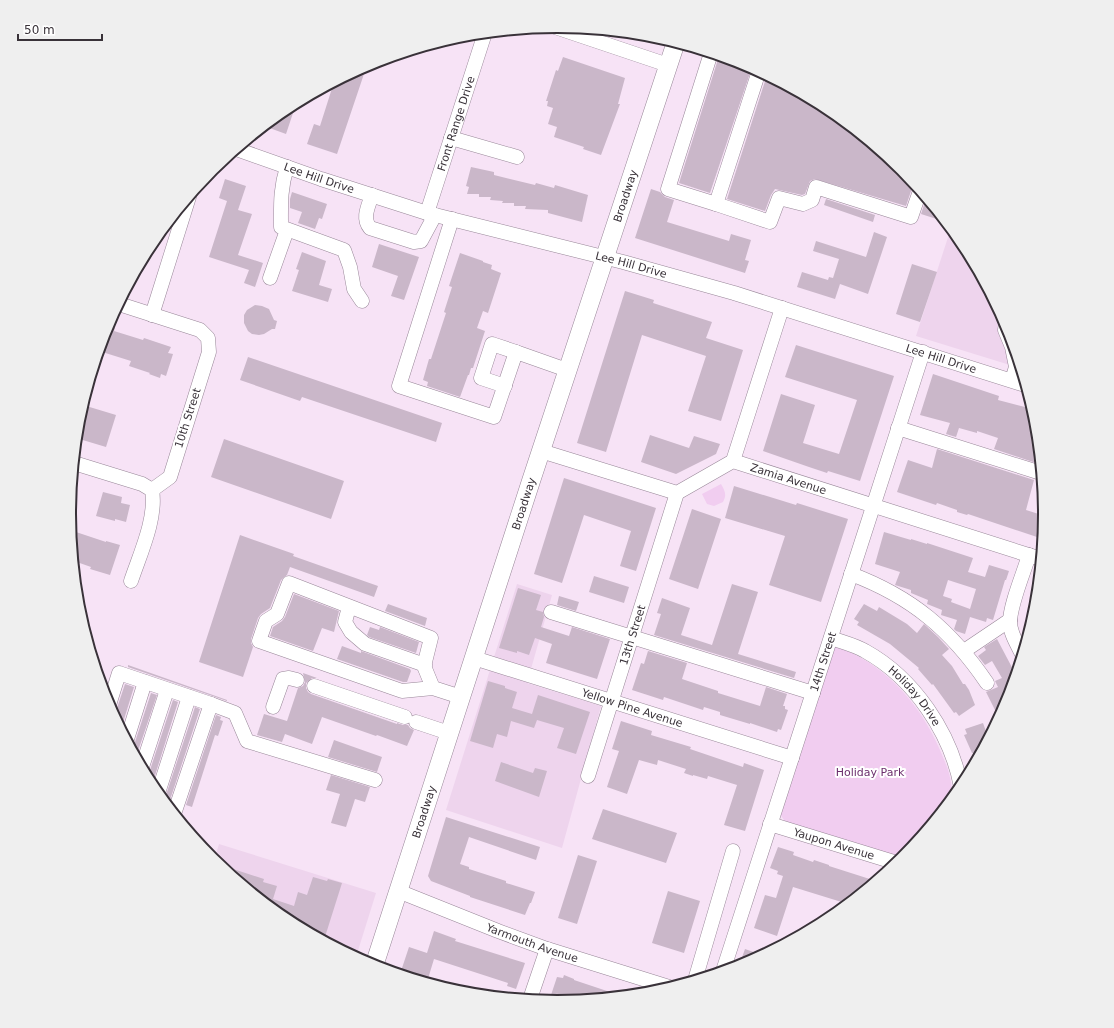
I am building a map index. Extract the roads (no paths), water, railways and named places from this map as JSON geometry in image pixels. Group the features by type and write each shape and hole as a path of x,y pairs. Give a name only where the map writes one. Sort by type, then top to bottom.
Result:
{"main road":[{"name":"Broadway","path":"376,959 567,370 674,47"}],"street":[{"path":"574,34 668,66"},
{"name":"Front Range Drive","path":"372,195 365,216 367,224 370,228 414,242 421,241 431,214 451,138 483,39"},
{"path":"709,58 668,189 770,222 779,198 803,204 812,200 816,187 911,217 918,196"},
{"path":"716,204 757,77"},
{"path":"451,138 517,157"},
{"name":"Lee Hill Drive","path":"241,151 431,214 605,257 734,293 1019,382"},
{"path":"287,167 282,181 281,227 344,250 350,267 354,289 362,301"},
{"path":"124,306 152,315 185,209"},
{"path":"452,219 399,386 494,417 516,352"},
{"path":"270,278 287,230"},
{"path":"541,451 676,493 733,461 782,308"},
{"name":"10th Street","path":"152,315 200,330 208,338 209,352 170,476 153,495"},
{"path":"504,386 481,378 492,344 567,370"},
{"name":"14th Street","path":"725,964 923,352"},
{"path":"898,428 1036,471"},
{"name":"Zamia Avenue","path":"733,461 1035,557"},
{"path":"79,464 142,484 153,495 152,516 131,581"},
{"name":"13th Street","path":"588,776 676,493"},
{"path":"1019,648 1013,636 1010,620 1014,602 1035,557"},
{"path":"851,574 884,588 911,604 939,625 964,651 987,683"},
{"path":"433,688 424,666 431,638 289,583 277,614 266,621 259,641 402,691 433,688 461,697"},
{"path":"349,607 346,622 351,632 365,644 424,664"},
{"path":"551,612 813,693"},
{"path":"964,651 1010,620"},
{"name":"Holiday Drive","path":"831,638 864,650 893,671 913,690 931,715 942,734 955,764 959,778"},
{"name":"Yellow Pine Avenue","path":"474,658 792,758"},
{"path":"112,695 119,673 235,713 247,741 375,780"},
{"path":"273,707 283,679 289,678 297,680"},
{"path":"129,733 145,682"},
{"path":"314,686 449,733"},
{"path":"144,761 167,690"},
{"path":"160,786 189,697"},
{"path":"176,808 211,704"},
{"name":"Yaupon Avenue","path":"770,824 889,862"},
{"path":"697,974 732,851"},
{"name":"Yarmouth Avenue","path":"398,891 498,931 660,984"},
{"path":"532,994 547,948"}],"park label":[{"name":"Holiday Park","path":"870,772"}]}
